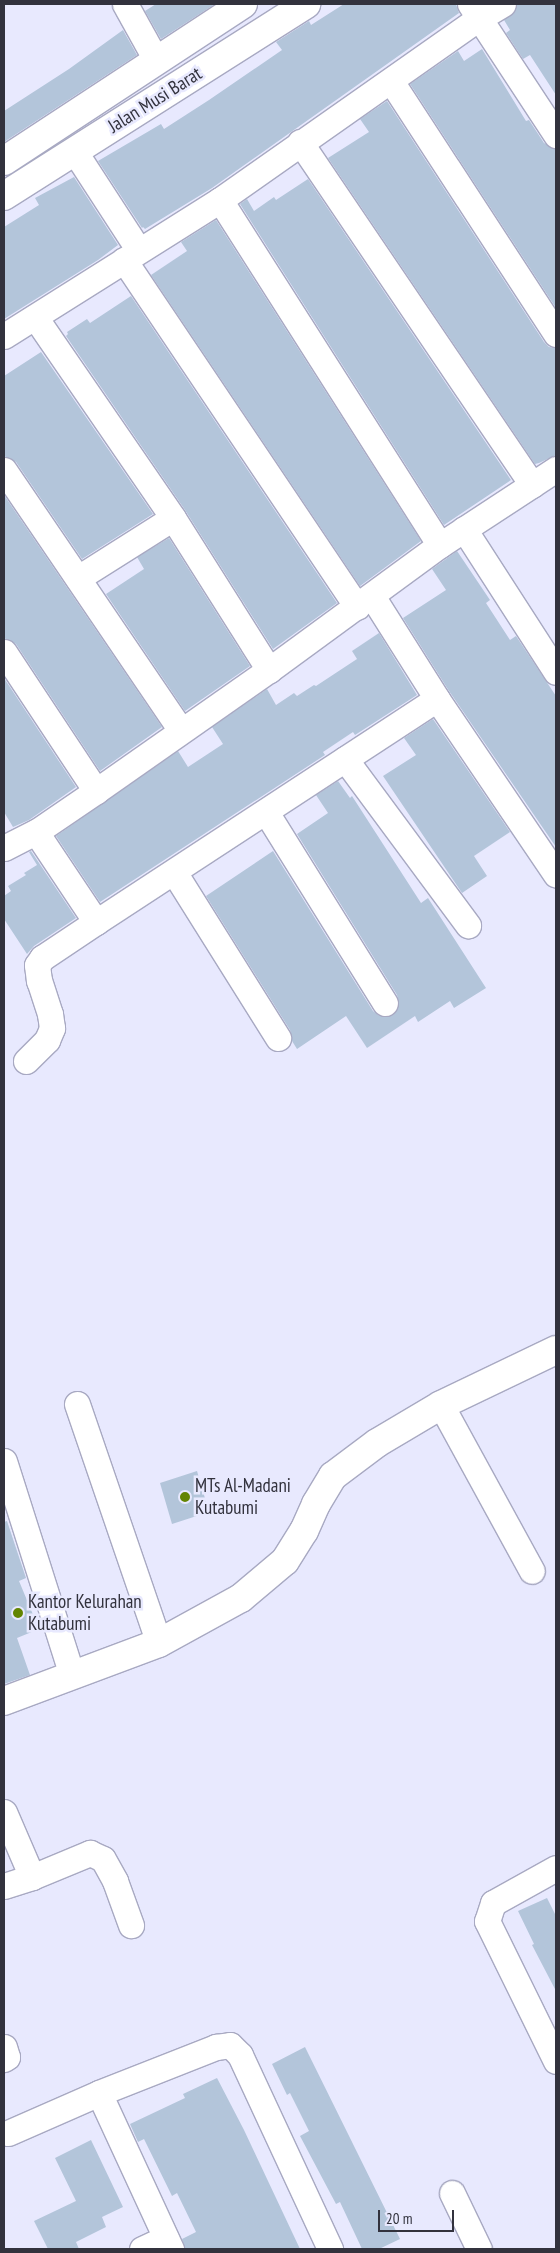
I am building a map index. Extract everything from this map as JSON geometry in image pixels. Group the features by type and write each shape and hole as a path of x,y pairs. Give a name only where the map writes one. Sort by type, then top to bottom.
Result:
{"street":[{"path":"125,4 156,60"},
{"name":"Jalan Musi Barat","path":"4,161 243,4"},
{"name":"Jalan Musi Barat","path":"4,196 306,4"},
{"path":"4,336 131,254 220,200 300,142 392,81 474,11 504,4"},
{"path":"474,11 556,135"},
{"path":"392,81 556,334"},
{"path":"57,126 75,152 131,254 365,602 437,699 556,875"},
{"path":"300,142 532,485"},
{"path":"220,200 440,545"},
{"path":"35,317 174,518 269,670"},
{"path":"4,848 36,832 96,791 365,602 440,545 556,469"},
{"path":"4,470 181,730"},
{"path":"78,578 174,518"},
{"path":"464,530 556,672"},
{"path":"4,652 96,791"},
{"path":"26,1061 47,1040 52,1028 50,1014 39,981 37,965 42,958 437,699"},
{"path":"346,758 468,925"},
{"path":"266,812 385,1003"},
{"path":"36,832 96,922"},
{"path":"174,872 278,1038"},
{"path":"4,1701 159,1643 248,1592 285,1561 304,1531 316,1504 333,1476 377,1443 441,1405 556,1350"},
{"path":"77,1404 159,1643"},
{"path":"441,1405 532,1571"},
{"path":"4,1461 72,1676"},
{"path":"4,1812 32,1877"},
{"path":"4,1886 32,1877 90,1853 102,1859 115,1881 131,1925"},
{"path":"556,1868 493,1903 487,1921 556,2061"},
{"path":"8,2133 100,2093 216,2047 230,2045 240,2055 330,2249"},
{"path":"4,2047 7,2057 4,2059"},
{"path":"100,2093 168,2244 142,2249"},
{"path":"452,2193 480,2249"}],"building":[{"path":"156,4 215,4 161,39 145,11"},
{"path":"344,4 456,4 459,13 212,188 145,229 142,228 98,161 161,124 164,129 282,50 276,42 309,21 311,25"},
{"path":"517,4 556,4 556,95 530,55 523,59 506,33 510,30 504,20 515,11"},
{"path":"123,30 137,55 4,142 4,111 69,69"},
{"path":"482,49 526,121 529,120 544,143 556,149 556,308 410,84 458,51 464,61"},
{"path":"387,101 544,342 549,347 556,348 556,455 539,463 535,464 328,158 369,132 360,119"},
{"path":"74,177 118,245 98,260 4,319 4,227 39,205 35,198"},
{"path":"308,179 511,480 444,525 240,204 247,199 254,211 274,197 276,200"},
{"path":"216,220 421,541 360,586 151,275 187,251 181,242"},
{"path":"131,296 337,603 273,649 185,510 66,336 67,332 87,319 90,323"},
{"path":"41,352 153,514 82,559 16,462 4,456 4,376"},
{"path":"4,495 162,727 100,771 16,644 4,638"},
{"path":"169,538 250,666 185,711 106,594 144,569 137,557"},
{"path":"457,551 490,600 486,603 510,640 516,636 556,696 556,847 449,691 403,618 446,590 432,569"},
{"path":"379,633 417,695 355,735 353,732 323,752 325,755 100,902 56,836 178,751 188,767 223,744 212,727 267,689 276,705 294,693 297,696 357,659 352,651"},
{"path":"4,678 76,787 29,820 13,827 4,812"},
{"path":"433,719 510,832 474,856 487,876 462,893 383,776 416,755 404,738"},
{"path":"338,781 350,798 352,796 421,903 428,898 486,988 454,1008 450,1001 418,1022 415,1016 367,1048 346,1016 297,1049 292,1041 290,1030 206,896 273,851 373,1011 385,1017 393,1015 399,1003 397,995 297,834 328,813 316,795"},
{"path":"31,851 76,918 34,946 27,954 4,919 4,896 11,891 8,886 26,875 24,873 37,865 29,852"},
{"name":"MTs Al-Madani Kutabumi","path":"197,1471 209,1512 172,1524 160,1483"},
{"path":"7,1521 26,1578 19,1581 39,1629 17,1638 30,1675 4,1684 4,1522"},
{"path":"547,1898 556,1916 556,1991 532,1945 534,1944 518,1911"},
{"path":"305,2047 400,2239 379,2249 362,2249 340,2202 336,2204 300,2136 309,2131 290,2093 287,2095 272,2064"},
{"path":"217,2078 244,2130 300,2249 185,2249 182,2239 196,2232 177,2193 172,2196 144,2139 138,2142 130,2124 185,2098 183,2094"},
{"path":"91,2140 123,2207 102,2217 106,2227 76,2242 79,2249 48,2249 34,2221 76,2201 55,2158"}],"place":[{"name":"MTs Al-Madani Kutabumi","path":"185,1497"},
{"name":"Kantor Kelurahan Kutabumi","path":"18,1613"}]}
